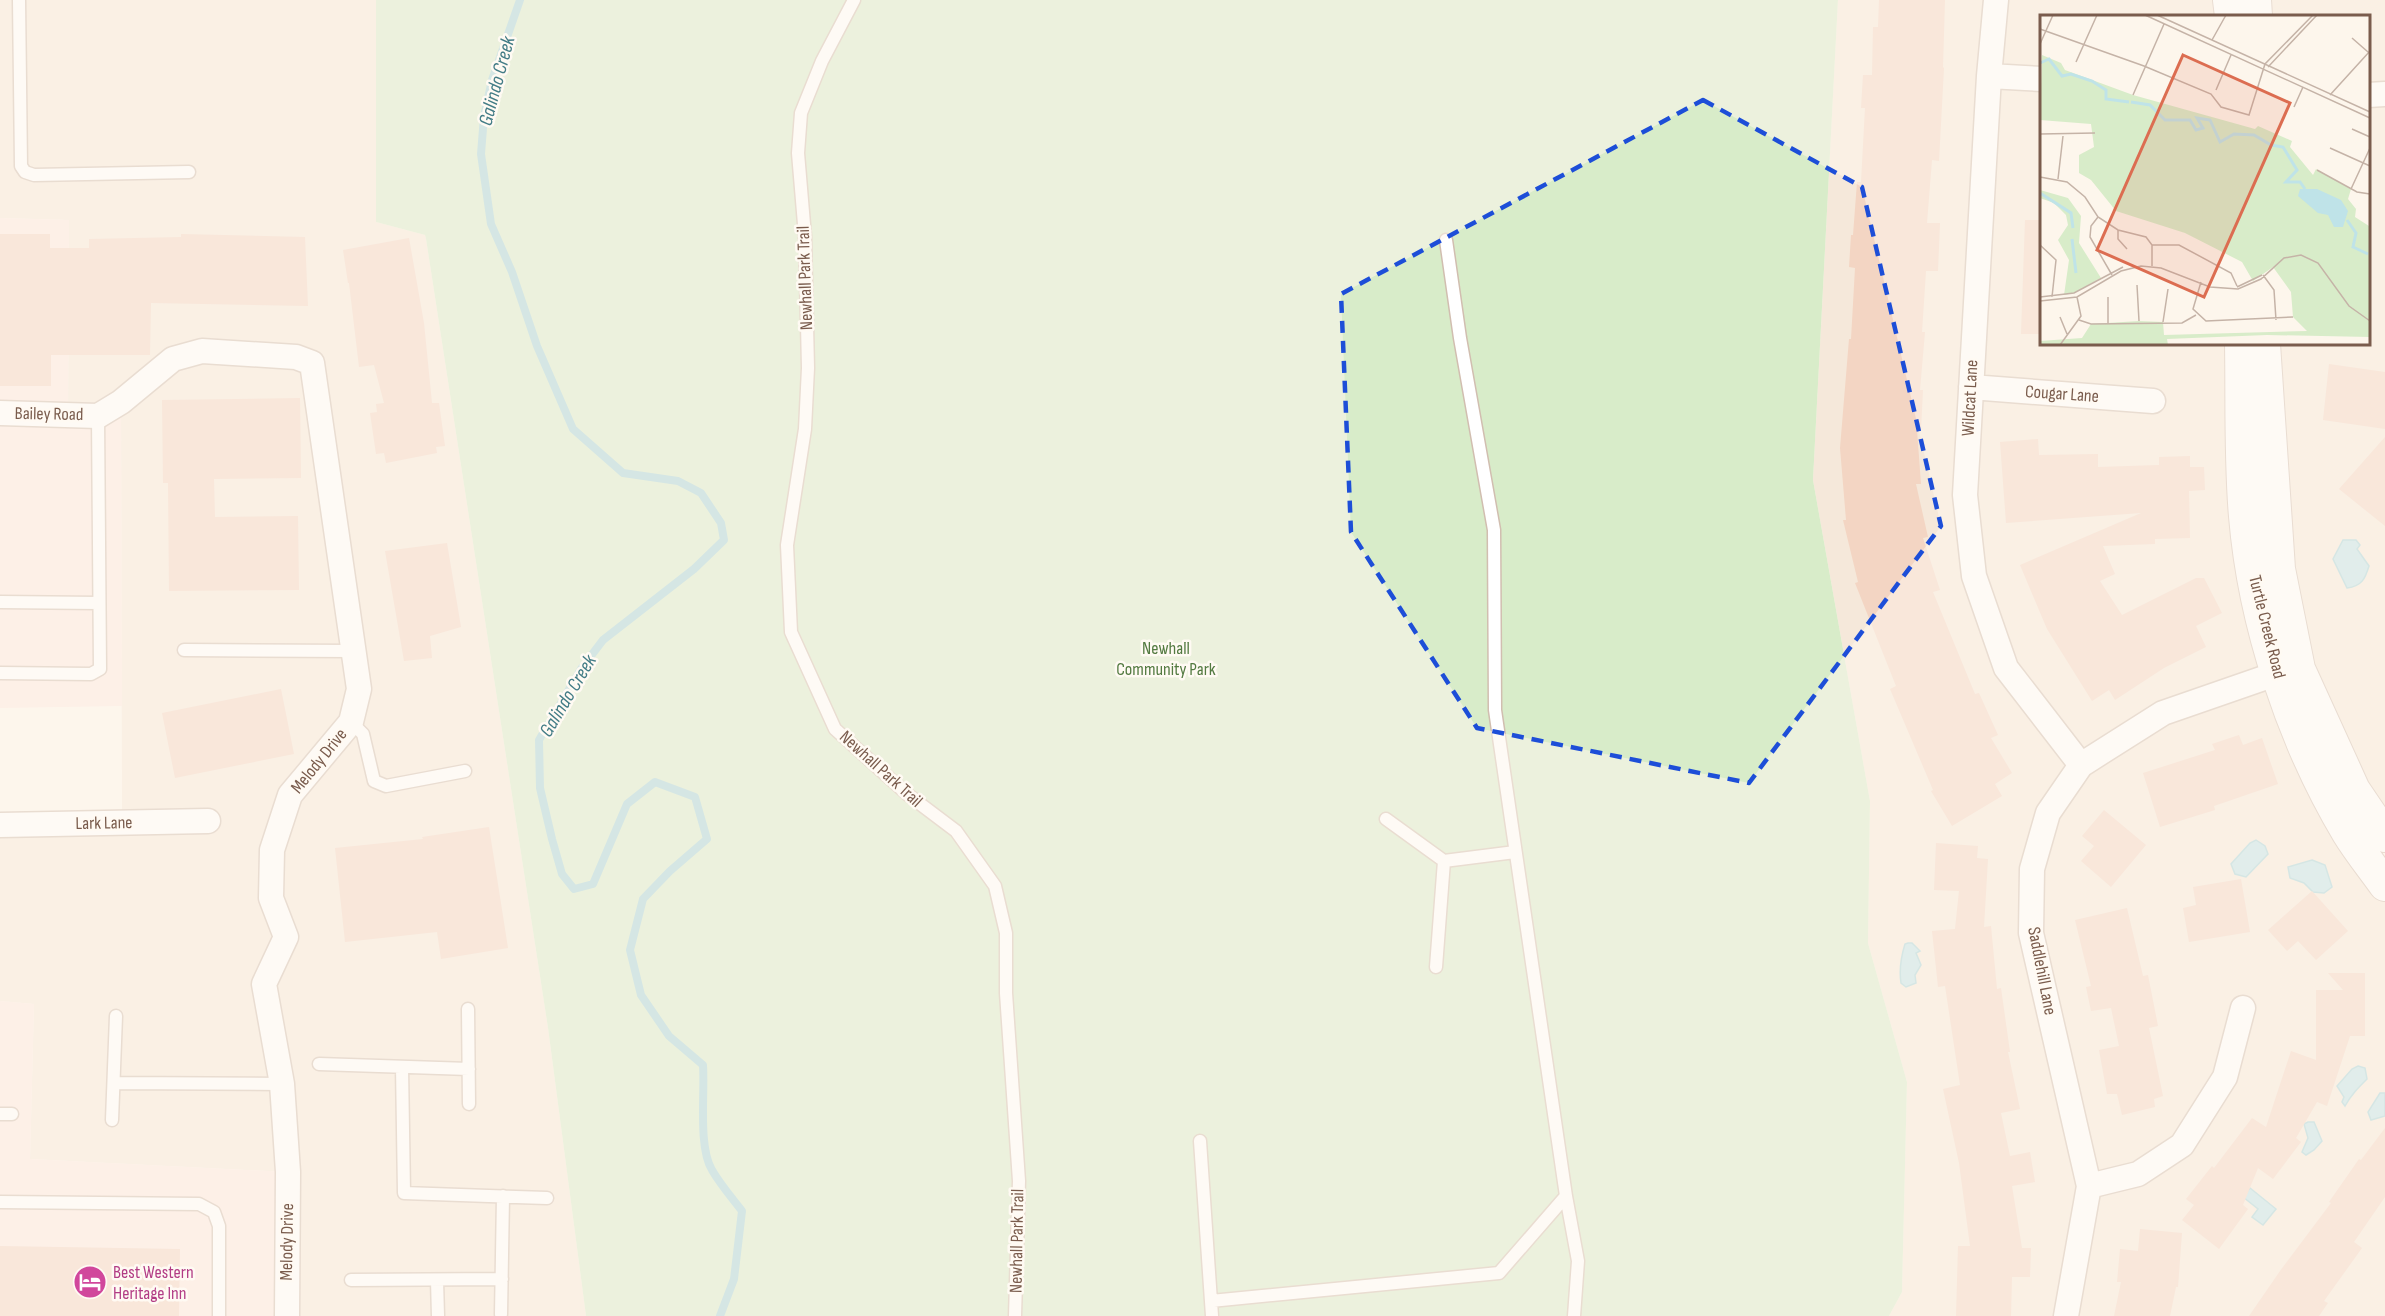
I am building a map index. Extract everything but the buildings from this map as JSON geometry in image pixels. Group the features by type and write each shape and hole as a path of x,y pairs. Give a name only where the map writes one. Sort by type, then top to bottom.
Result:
{"street":[{"name":"Wildcat Lane","path":"1996,0 1989,76 1965,495 1974,576 2006,668 2081,765"},
{"path":"2229,0 2231,15"},
{"path":"2255,0 2256,15"},
{"path":"1989,76 2040,80"},
{"path":"2370,95 2385,94"},
{"name":"Turtle Creek Road","path":"2241,345 2245,516 2258,606 2288,672 2354,790 2385,836"},
{"name":"Turtle Creek Road","path":"2264,345 2288,672 2307,753 2348,833 2385,885"},
{"name":"Melody Drive","path":"98,416 121,402 173,358 202,351 296,357 312,363 359,689 351,722 290,795 272,850 271,898 286,937 264,984 282,1084 288,1172 287,1316"},
{"name":"Cougar Lane","path":"1971,387 2153,401"},
{"name":"Bailey Road","path":"0,413 98,416"},
{"name":"Saddlehill Lane","path":"2066,1316 2089,1186 2031,933 2031,868 2048,813 2081,765 2163,713 2288,672"},
{"name":"Lark Lane","path":"0,825 208,821"},
{"path":"2089,1186 2138,1174 2182,1145 2225,1077 2243,1008"}],"lane":[{"path":"19,0 21,166 25,172 34,175 189,172"},
{"name":"Newhall Park Trail","path":"854,0 822,61 801,113 798,153 805,236 808,368 805,429 788,545 791,632 835,729 907,794 956,831 995,886 1006,933 1006,993 1019,1181 1016,1316"},
{"path":"1446,240 1460,338 1494,530 1495,711 1566,1196 1578,1261 1574,1316"},
{"path":"0,673 91,674 100,669 98,416"},
{"path":"0,602 99,603"},
{"path":"184,650 354,651"},
{"path":"351,722 363,734 374,782 386,786 465,771"},
{"path":"1386,819 1444,861 1515,852"},
{"path":"1436,967 1444,861"},
{"path":"468,1009 469,1104"},
{"path":"112,1120 116,1016"},
{"path":"319,1064 469,1069"},
{"path":"402,1067 404,1193 547,1197"},
{"path":"114,1083 282,1084"},
{"path":"1200,1141 1212,1316"},
{"path":"501,1314 503,1196"},
{"path":"1211,1301 1499,1273 1566,1196"},
{"path":"0,1202 199,1204 214,1212 219,1226 219,1316"},
{"path":"351,1280 502,1279"},
{"path":"437,1280 438,1316"}],"highlighted area":[{"path":"1703,100 1862,187 1941,526 1749,783 1477,728 1351,532 1341,294"}],"shaded area":[{"path":"0,0 376,0 376,222 425,235 426,239 548,1028 586,1316 287,1316 288,1172 30,1159 34,1004 0,1001 0,825 122,822 121,402 68,415 69,220 0,218"},
{"path":"1838,0 2229,0 2231,15 2040,15 2040,345 2241,345 2245,516 2385,885 2385,1316 1889,1316 1902,1292 1907,1082 1868,943 1870,801 1813,480"},
{"path":"2255,0 2385,0 2385,836 2299,669 2264,345 2370,345 2370,15 2256,15"},
{"path":"0,218 69,220 68,414 121,402 122,706 0,708"},
{"path":"0,1001 34,1004 30,1159 288,1172 287,1316 0,1316"}],"green space":[{"name":"Newhall Community Park","path":"376,0 1838,0 1813,480 1870,801 1868,943 1907,1082 1902,1292 1889,1316 586,1316 548,1028 426,239 425,235 376,222"}],"water":[{"path":"2343,540 2356,540 2360,545 2357,549 2369,566 2362,581 2356,586 2347,588 2333,559"},
{"path":"2256,840 2265,846 2268,854 2246,877 2235,874 2231,864 2250,843"},
{"path":"2312,860 2325,865 2332,887 2324,893 2313,892 2304,883 2290,878 2288,867"},
{"path":"1912,943 1920,951 1916,953 1921,965 1915,975 1916,983 1906,987 1901,983 1900,968 1905,944"},
{"path":"2358,1066 2365,1068 2367,1079 2345,1106 2342,1102 2344,1097 2337,1086 2352,1069"},
{"path":"2380,1093 2385,1093 2385,1116 2371,1120 2368,1112"},
{"path":"2314,1122 2322,1141 2306,1155 2302,1152 2308,1138 2304,1124"},
{"path":"2250,1188 2276,1209 2263,1225 2252,1217 2258,1209 2243,1197"}],"waterway":[{"name":"Galindo Creek","path":"520,0 492,80 484,116 481,154 491,224 512,272 537,346 573,429 623,473 678,481 701,493 721,523 724,540 694,569 603,640 581,669 539,740 540,788 562,874 574,889 593,884 627,804 655,782 695,797 707,839 670,871 643,899 630,950 641,995 669,1036 703,1065 704,1134 708,1160 712,1170 742,1211 734,1279 720,1316"}],"place":[{"name":"Best Western Heritage Inn","path":"90,1282"}]}
